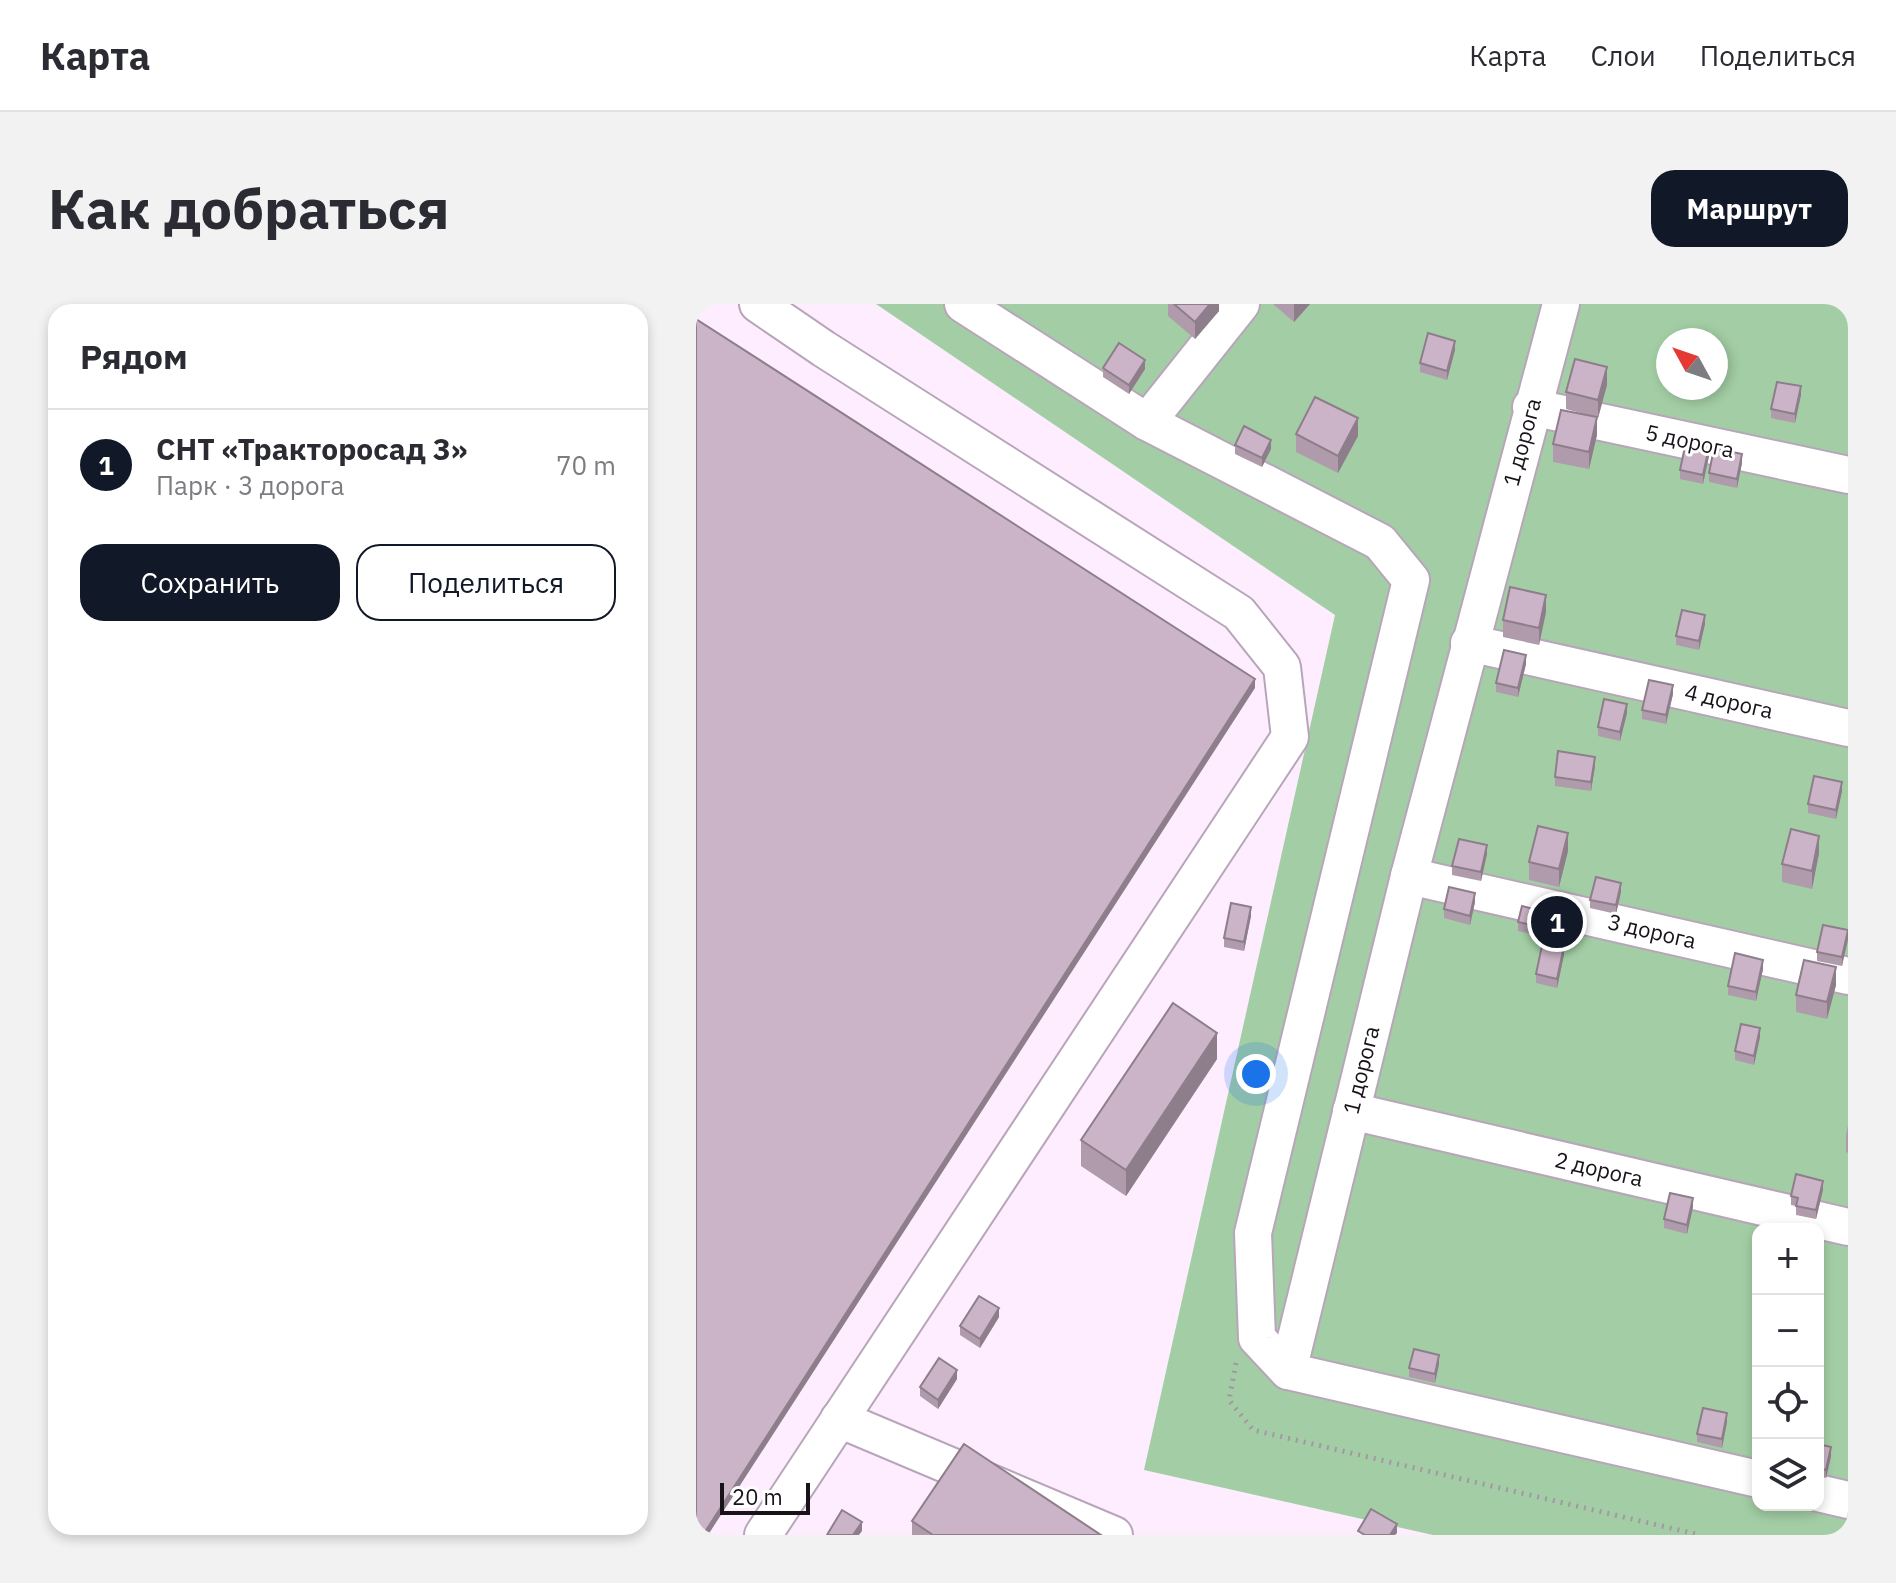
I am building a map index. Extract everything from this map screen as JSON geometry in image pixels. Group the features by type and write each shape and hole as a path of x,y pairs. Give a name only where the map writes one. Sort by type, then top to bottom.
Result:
{"street":[{"path":"758,304 1239,613 1282,667 1290,737 763,1535"},
{"path":"963,304 1147,422 1380,542 1411,580 1253,1233 1257,1338 1288,1371 1752,1478"},
{"path":"1147,422 1241,304"},
{"name":"1 дорога","path":"1288,1371 1409,876 1531,407 1561,304"},
{"name":"5 дорога","path":"1531,407 1848,475"},
{"name":"4 дорога","path":"1469,643 1848,728"},
{"name":"3 дорога","path":"1409,876 1848,976"},
{"name":"2 дорога","path":"1351,1111 1848,1227"},
{"path":"839,1419 1114,1535"},
{"path":"1824,1494 1848,1500"}],"path":[{"path":"1237,1355 1229,1400 1253,1430 1700,1535"}],"green space":[{"path":"876,304 1848,304 1848,1535 1433,1535 1144,1470 1335,615"}],"building":[{"path":"1174,304 1210,304 1195,322"},
{"path":"696,319 1255,679 703,1535 696,1535"},
{"path":"1428,333 1455,341 1447,371 1420,363"},
{"path":"1119,343 1145,360 1129,385 1103,368"},
{"path":"1575,359 1607,367 1598,400 1566,392"},
{"path":"1777,382 1801,386 1795,414 1771,409"},
{"path":"1315,397 1358,418 1338,456 1296,434"},
{"path":"1561,410 1597,417 1589,452 1553,444"},
{"path":"1244,426 1271,440 1262,458 1235,445"},
{"path":"1686,442 1709,447 1703,475 1680,470"},
{"path":"1714,448 1742,454 1737,479 1709,473"},
{"path":"1510,587 1546,595 1539,628 1503,620"},
{"path":"1682,610 1705,615 1699,641 1676,636"},
{"path":"1504,650 1526,655 1518,688 1496,683"},
{"path":"1649,680 1673,685 1666,715 1642,710"},
{"path":"1604,699 1627,704 1620,732 1598,727"},
{"path":"1558,751 1595,757 1591,782 1555,777"},
{"path":"1814,776 1842,782 1836,810 1808,804"},
{"path":"1538,826 1568,833 1559,869 1529,862"},
{"path":"1791,829 1819,836 1812,871 1782,864"},
{"path":"1459,839 1487,845 1481,872 1452,866"},
{"path":"1596,877 1621,883 1616,905 1590,900"},
{"path":"1449,887 1475,893 1470,916 1444,909"},
{"path":"1231,903 1251,907 1244,942 1224,938"},
{"path":"1522,906 1549,913 1545,928 1518,922"},
{"path":"1823,925 1848,930 1842,957 1817,952"},
{"path":"1543,941 1564,946 1557,979 1536,974"},
{"path":"1735,953 1763,960 1756,992 1728,986"},
{"path":"1804,960 1836,967 1827,1002 1796,995"},
{"path":"1173,1003 1217,1033 1126,1170 1081,1140"},
{"path":"1741,1024 1760,1028 1754,1056 1735,1051"},
{"path":"1796,1174 1823,1181 1816,1210 1796,1206 1798,1198 1791,1196"},
{"path":"1670,1193 1693,1198 1687,1225 1664,1219"},
{"path":"979,1296 999,1308 980,1339 960,1326"},
{"path":"1414,1349 1439,1355 1435,1374 1409,1368"},
{"path":"939,1358 957,1370 938,1400 920,1387"},
{"path":"1703,1408 1727,1413 1722,1439 1697,1434"},
{"path":"964,1444 1101,1535 933,1535 912,1521"},
{"path":"1824,1445 1831,1447 1824,1470"},
{"path":"1371,1509 1397,1524 1390,1535 1365,1535 1358,1531"},
{"path":"842,1510 862,1522 853,1535 827,1535"}],"place":[{"name":"СНТ «Тракторосад 3»","path":"1557,922"}]}
